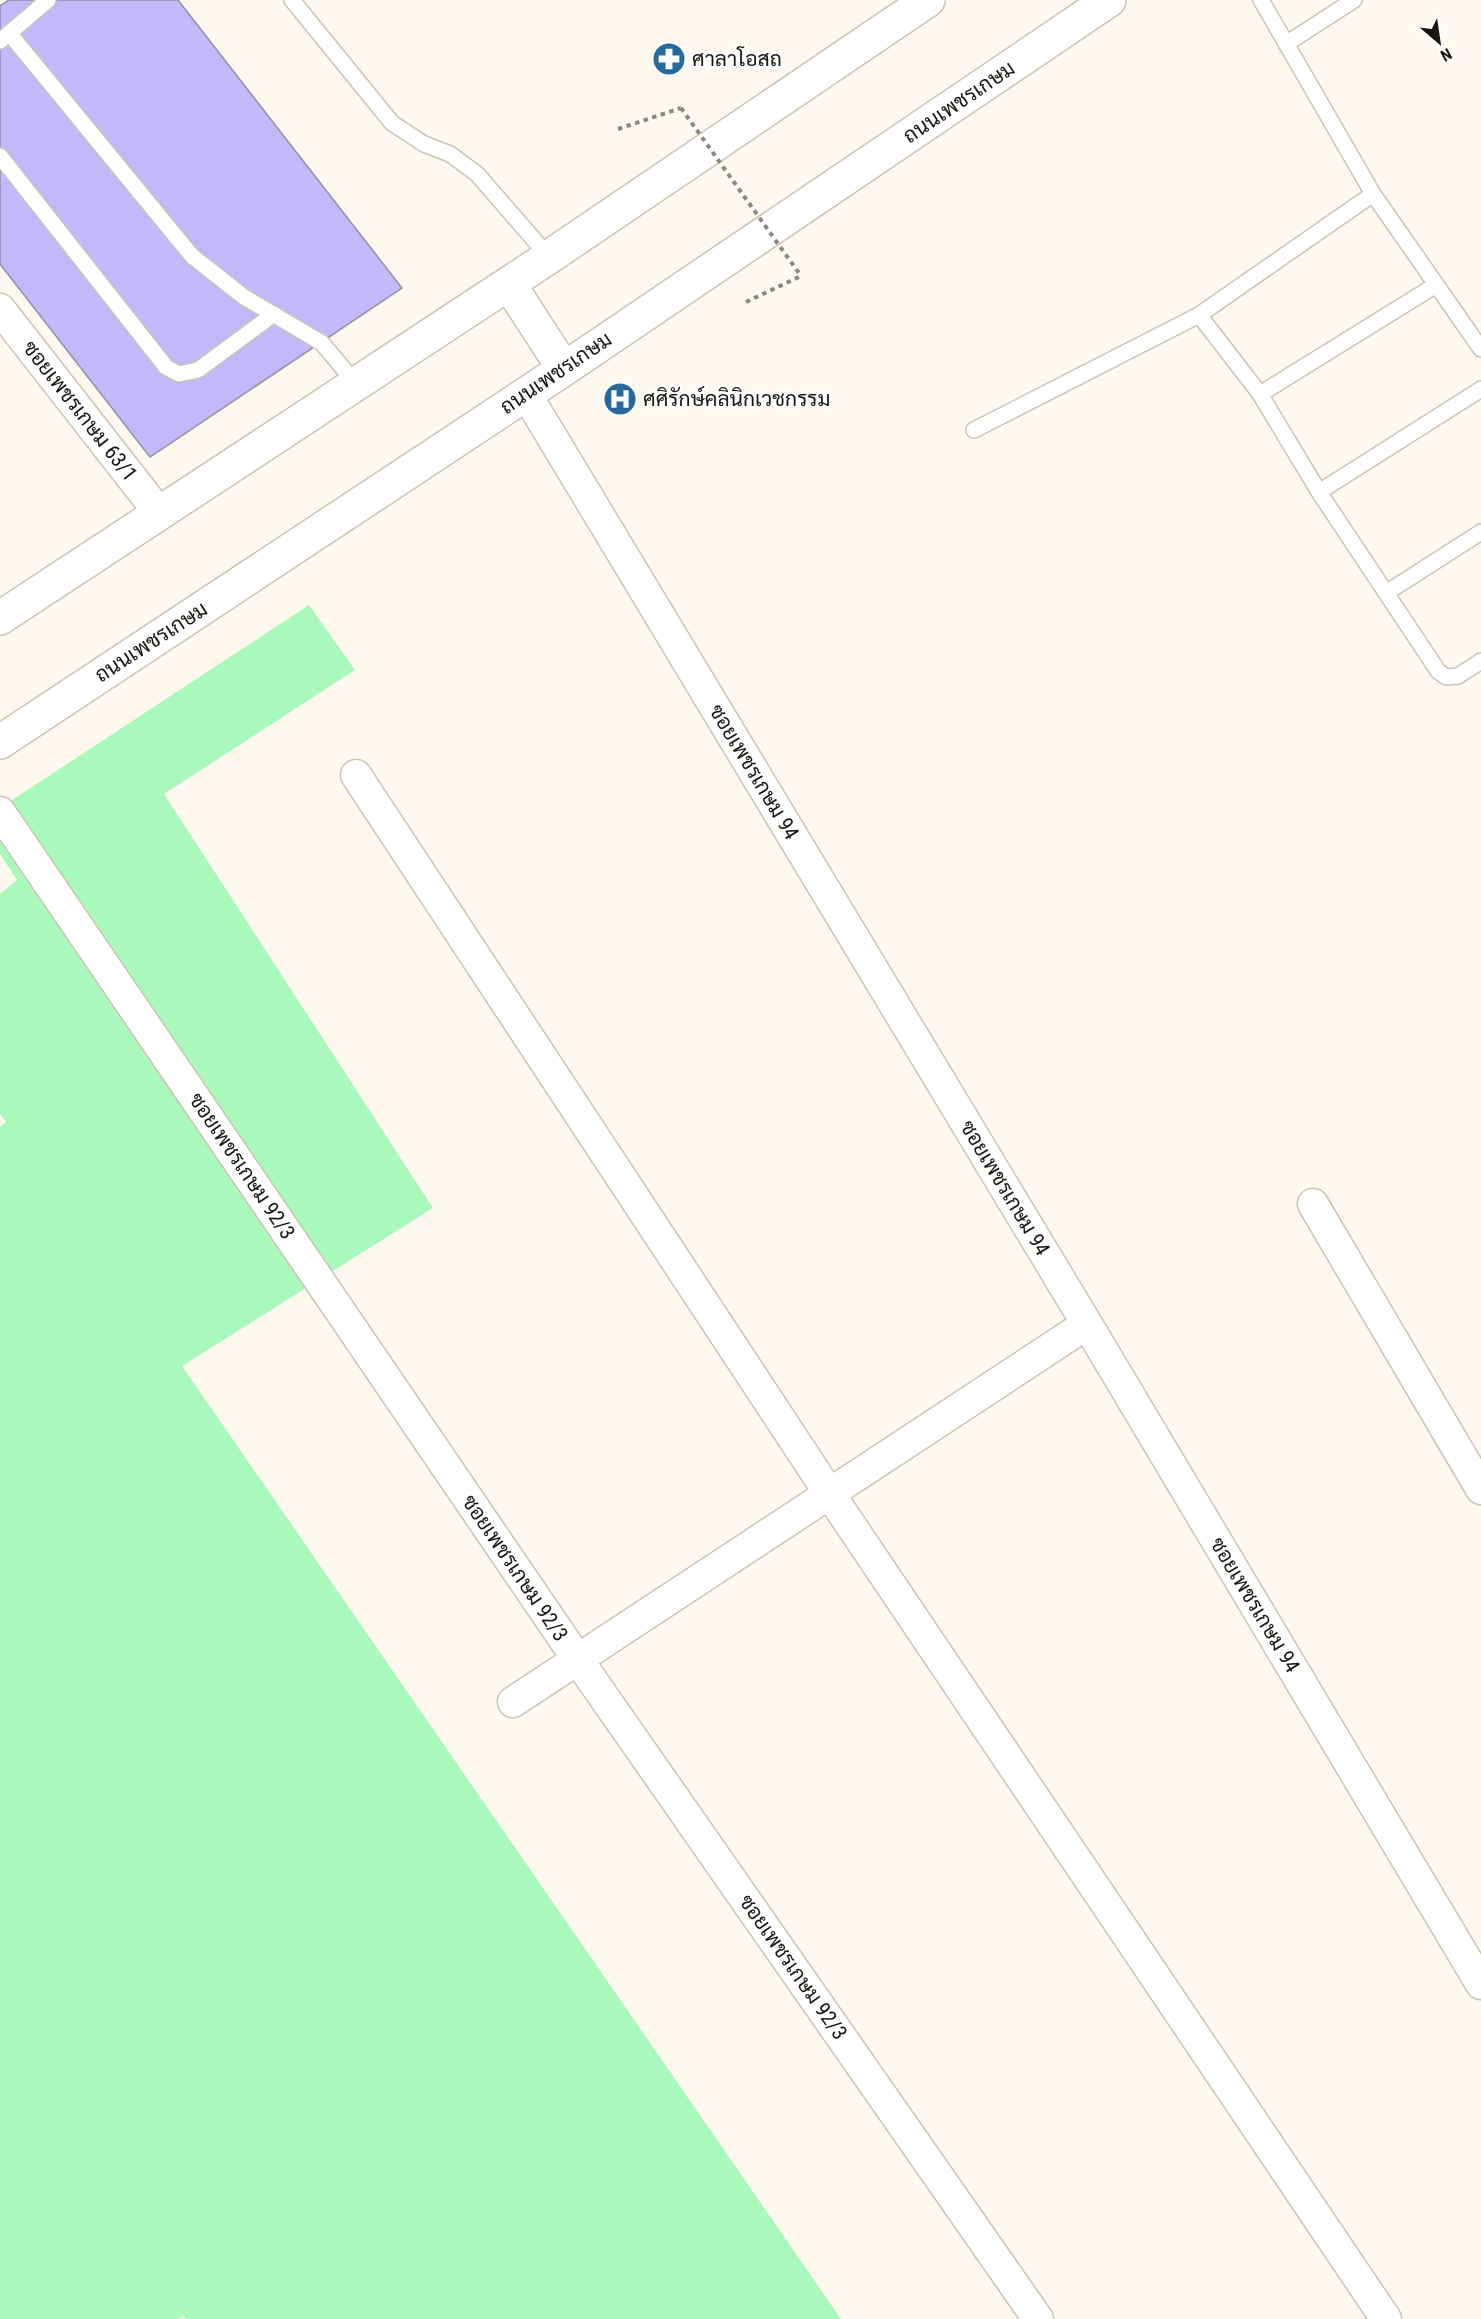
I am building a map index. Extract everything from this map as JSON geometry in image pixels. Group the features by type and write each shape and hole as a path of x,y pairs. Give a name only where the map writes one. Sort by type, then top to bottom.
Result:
{"main road":[{"path":"0,618 509,284 928,0"},
{"name":"ถนนเพชรเกษม","path":"0,742 564,369 1109,0"},
{"path":"509,284 564,369"}],"street":[{"name":"ซอยเพชรเกษม 63/1","path":"0,309 160,514"},
{"name":"ซอยเพชรเกษม 94","path":"526,394 1087,1324 1481,1984"},
{"path":"356,775 829,1493 1386,2319"},
{"name":"ซอยเพชรเกษม 92/3","path":"0,812 578,1660 1038,2319"},
{"path":"1313,1204 1481,1489"},
{"path":"513,1702 1087,1324"}],"lane":[{"path":"48,0 4,37 153,205 192,256 244,297 322,343 356,384"},
{"path":"292,0 392,123 424,144 450,154 477,174 549,257"},
{"path":"1261,0 1373,194 1481,349"},
{"path":"1286,44 1354,0"},
{"path":"0,156 166,368 179,374 198,370 274,314"},
{"path":"974,430 1199,315 1373,194"},
{"path":"1260,394 1436,285"},
{"path":"1199,315 1260,394 1319,492 1438,671 1446,677 1458,676 1481,661"},
{"path":"1319,492 1481,390"},
{"path":"1386,594 1481,532"}],"path":[{"path":"618,129 681,108 801,276 746,302"}],"green space":[{"path":"309,605 355,670 164,794 433,1208 182,1366 841,2319 186,2319 183,2316 179,2319 0,2319 0,1127 6,1122 0,1114 0,894 17,880 0,854 0,808"}],"building":[{"path":"9,0 178,0 402,288 150,457 0,264 0,6"}],"place":[{"name":"ศาลาโอสถ","path":"669,59"},
{"name":"ศศิรักษ์คลินิกเวชกรรม","path":"620,399"}]}
